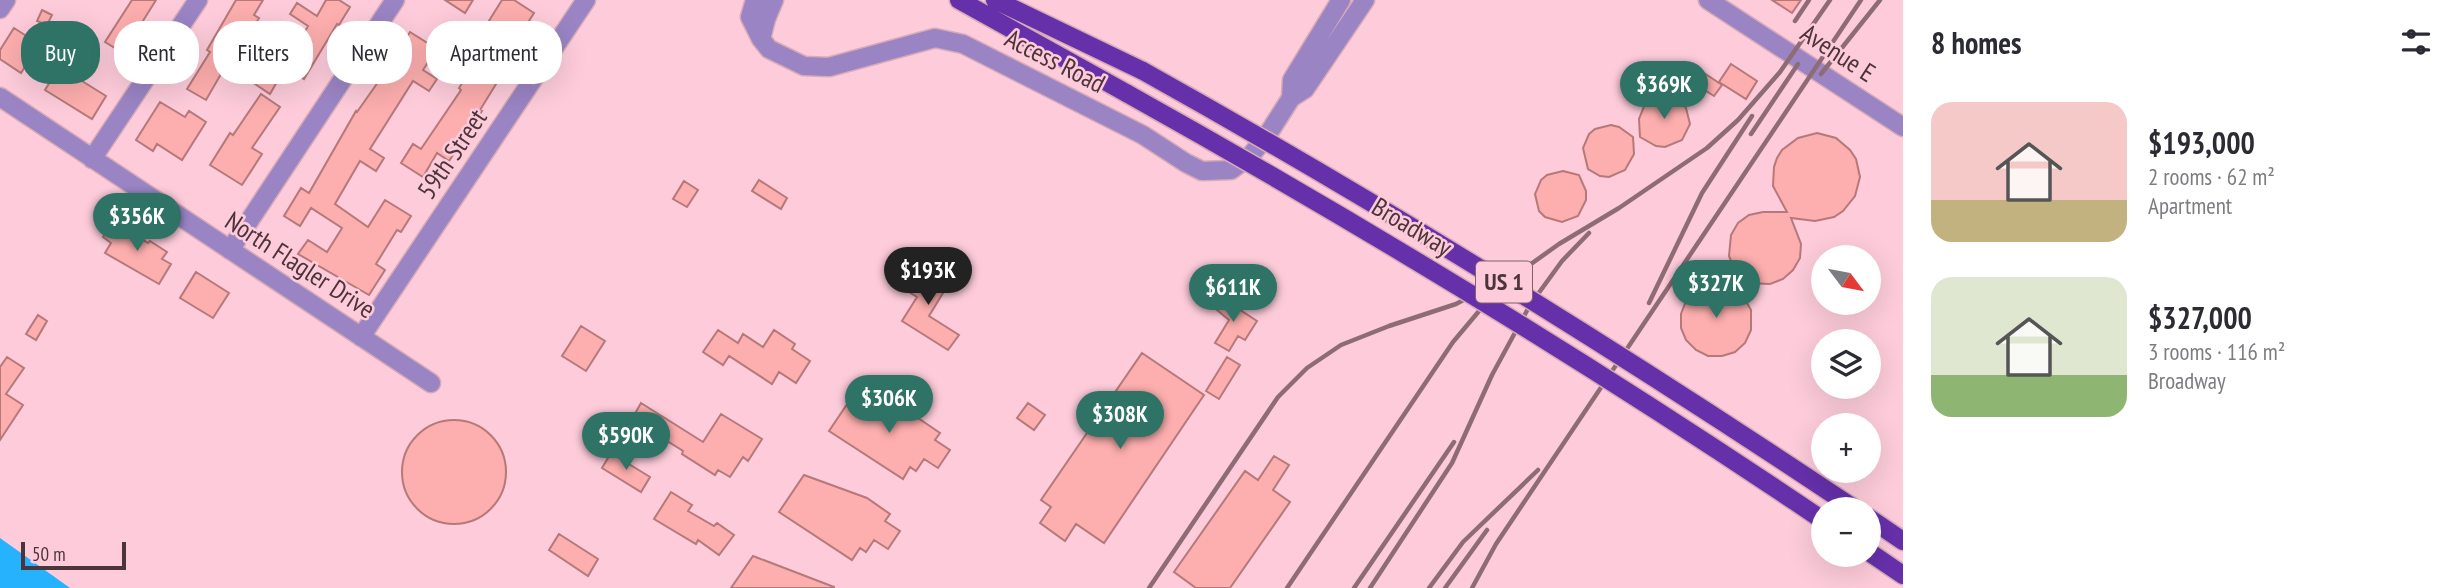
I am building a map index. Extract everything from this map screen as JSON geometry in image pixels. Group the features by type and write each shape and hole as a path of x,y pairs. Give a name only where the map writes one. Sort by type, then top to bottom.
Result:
{"main road":[{"name":"Broadway","path":"959,0 1297,190 1462,287 1811,512"},
{"name":"Broadway","path":"995,0 1143,71 1311,166 1635,365 1837,497"},
{"path":"1881,527 1903,541"},
{"path":"1881,560 1903,575"}],"street":[{"path":"0,9 6,0"},
{"path":"92,159 198,0"},
{"path":"230,250 395,0"},
{"name":"59th Street","path":"361,337 586,0"},
{"path":"755,0 750,17 761,39"},
{"path":"761,39 774,0"},
{"path":"1291,97 1292,80 1341,0"},
{"path":"1291,97 1305,89 1364,0"},
{"name":"Avenue E","path":"1708,0 1903,127"},
{"name":"Access Road","path":"761,39 769,49 804,66 829,67 935,38 963,44 1143,135 1202,171 1231,170 1251,155 1291,97"},
{"name":"North Flagler Drive","path":"0,97 431,383"}],"water":[{"path":"0,538 70,588 0,588"}],"building":[{"path":"132,0 156,0 143,21 118,21"},
{"path":"236,0 263,0 254,15 259,18 257,21 224,21"},
{"path":"326,0 339,0 350,7 341,21 327,21 327,41 313,64 313,21 300,21 290,14 297,3 317,16"},
{"path":"445,0 473,0 465,13"},
{"path":"502,0 514,0 534,13 529,21 489,21"},
{"path":"1772,0 1801,0 1792,13"},
{"path":"42,10 52,15 49,21 37,21"},
{"path":"14,28 21,32 21,73 0,59 0,50"},
{"path":"114,28 114,48 105,42"},
{"path":"412,33 426,42 426,66 423,70 426,72 426,84 434,84 429,91 413,81"},
{"path":"213,40 213,84 215,84 206,100 187,89 190,84 199,84 199,70 210,52 207,50"},
{"path":"1731,64 1757,81 1746,99 1719,82"},
{"path":"1695,67 1722,85 1714,96 1687,79"},
{"path":"49,84 87,84 106,96 92,119 45,90"},
{"path":"255,84 276,84 270,94"},
{"path":"411,84 370,149 384,158 376,171 360,161 335,204 368,227 385,200 411,216 401,232 397,230 376,264 385,270 369,295 298,254 308,240 327,252 342,228 311,208 300,226 284,216 301,188 309,193 356,111 376,85"},
{"path":"462,84 496,84 480,110 482,111 449,161 437,153 423,177 401,163 413,144 421,149 461,90 459,88"},
{"path":"261,94 280,107 252,148 262,154 242,185 210,165 230,133 233,135"},
{"path":"1667,95 1681,102 1686,108 1690,124 1682,140 1665,147 1656,146 1640,137 1639,119 1645,104 1659,96"},
{"path":"160,102 185,117 189,111 206,122 182,160 157,144 153,151 136,140"},
{"path":"1611,125 1633,137 1634,154 1625,170 1609,177 1600,176 1588,169 1583,148 1589,134 1595,129"},
{"path":"1817,133 1836,138 1856,159 1860,177 1855,196 1843,211 1834,217 1815,221 1791,218 1801,244 1800,258 1793,270 1783,279 1770,284 1746,283 1734,268 1729,256 1731,235 1738,223 1749,215 1787,212 1773,186 1777,158 1782,150 1798,138"},
{"path":"1563,171 1579,175 1586,191 1586,200 1578,216 1562,222 1545,217 1539,211 1535,194 1541,180 1547,175"},
{"path":"759,180 787,198 781,209 752,191"},
{"path":"684,181 698,190 687,207 673,199"},
{"path":"113,221 167,252 162,259 171,264 159,284 105,253 111,243 103,237"},
{"path":"919,264 949,283 929,316 959,335 948,350 902,321 917,297 904,289"},
{"path":"196,272 229,293 213,318 180,298"},
{"path":"1721,284 1739,289 1751,310 1751,330 1745,343 1735,352 1708,356 1696,350 1686,340 1681,328 1681,314 1686,301 1695,291 1708,285"},
{"path":"1218,296 1257,321 1245,340 1238,336 1229,351 1215,343 1229,320 1211,305"},
{"path":"38,315 47,321 36,340 26,334"},
{"path":"581,326 605,341 586,371 562,356"},
{"path":"718,330 738,343 743,334 763,347 774,330 795,344 792,349 810,361 796,383 779,372 772,384 729,356 723,365 703,352"},
{"path":"1142,353 1204,395 1104,543 1076,524 1065,541 1040,523 1051,507 1041,500"},
{"path":"7,357 24,368 6,394 23,405 0,440 0,367"},
{"path":"1227,357 1240,365 1219,399 1206,391"},
{"path":"854,394 882,404 887,397 940,433 935,440 950,450 938,468 924,459 916,471 910,467 903,479 829,431"},
{"path":"641,403 703,442 721,414 762,439 748,461 743,457 730,477 718,470 715,475 632,419"},
{"path":"1028,403 1045,415 1034,430 1017,418"},
{"path":"454,420 474,424 491,435 502,452 506,472 502,492 491,509 474,520 454,524 434,520 417,509 406,492 402,472 406,452 417,435 434,424"},
{"path":"611,453 650,477 641,492 602,468"},
{"path":"1274,456 1289,465 1273,490 1290,502 1230,588 1196,588 1174,572 1245,471 1258,480"},
{"path":"804,475 867,498 890,514 885,521 900,531 888,549 874,540 866,552 860,548 852,560 779,512"},
{"path":"671,492 692,505 688,511 714,526 717,523 734,535 719,555 698,540 696,544 654,519"},
{"path":"559,534 598,559 588,576 549,550"},
{"path":"753,556 834,587 834,588 731,588"}],"railway":[{"path":"1795,21 1809,0"},
{"path":"1287,588 1453,342 1490,298 1514,276 1559,244 1619,208 1707,148 1738,120 1780,72 1830,0"},
{"path":"1472,588 1496,544 1861,0"},
{"path":"1821,74 1880,0"},
{"path":"1751,134 1798,64"},
{"path":"1649,303 1702,193 1752,116"},
{"path":"1370,588 1452,463 1492,375 1530,305 1562,261 1589,233"},
{"path":"1149,588 1278,397 1307,368 1341,345 1456,304 1501,280"},
{"path":"1354,588 1454,442"},
{"path":"1429,588 1463,542 1538,470"},
{"path":"1445,588 1487,530"}]}
